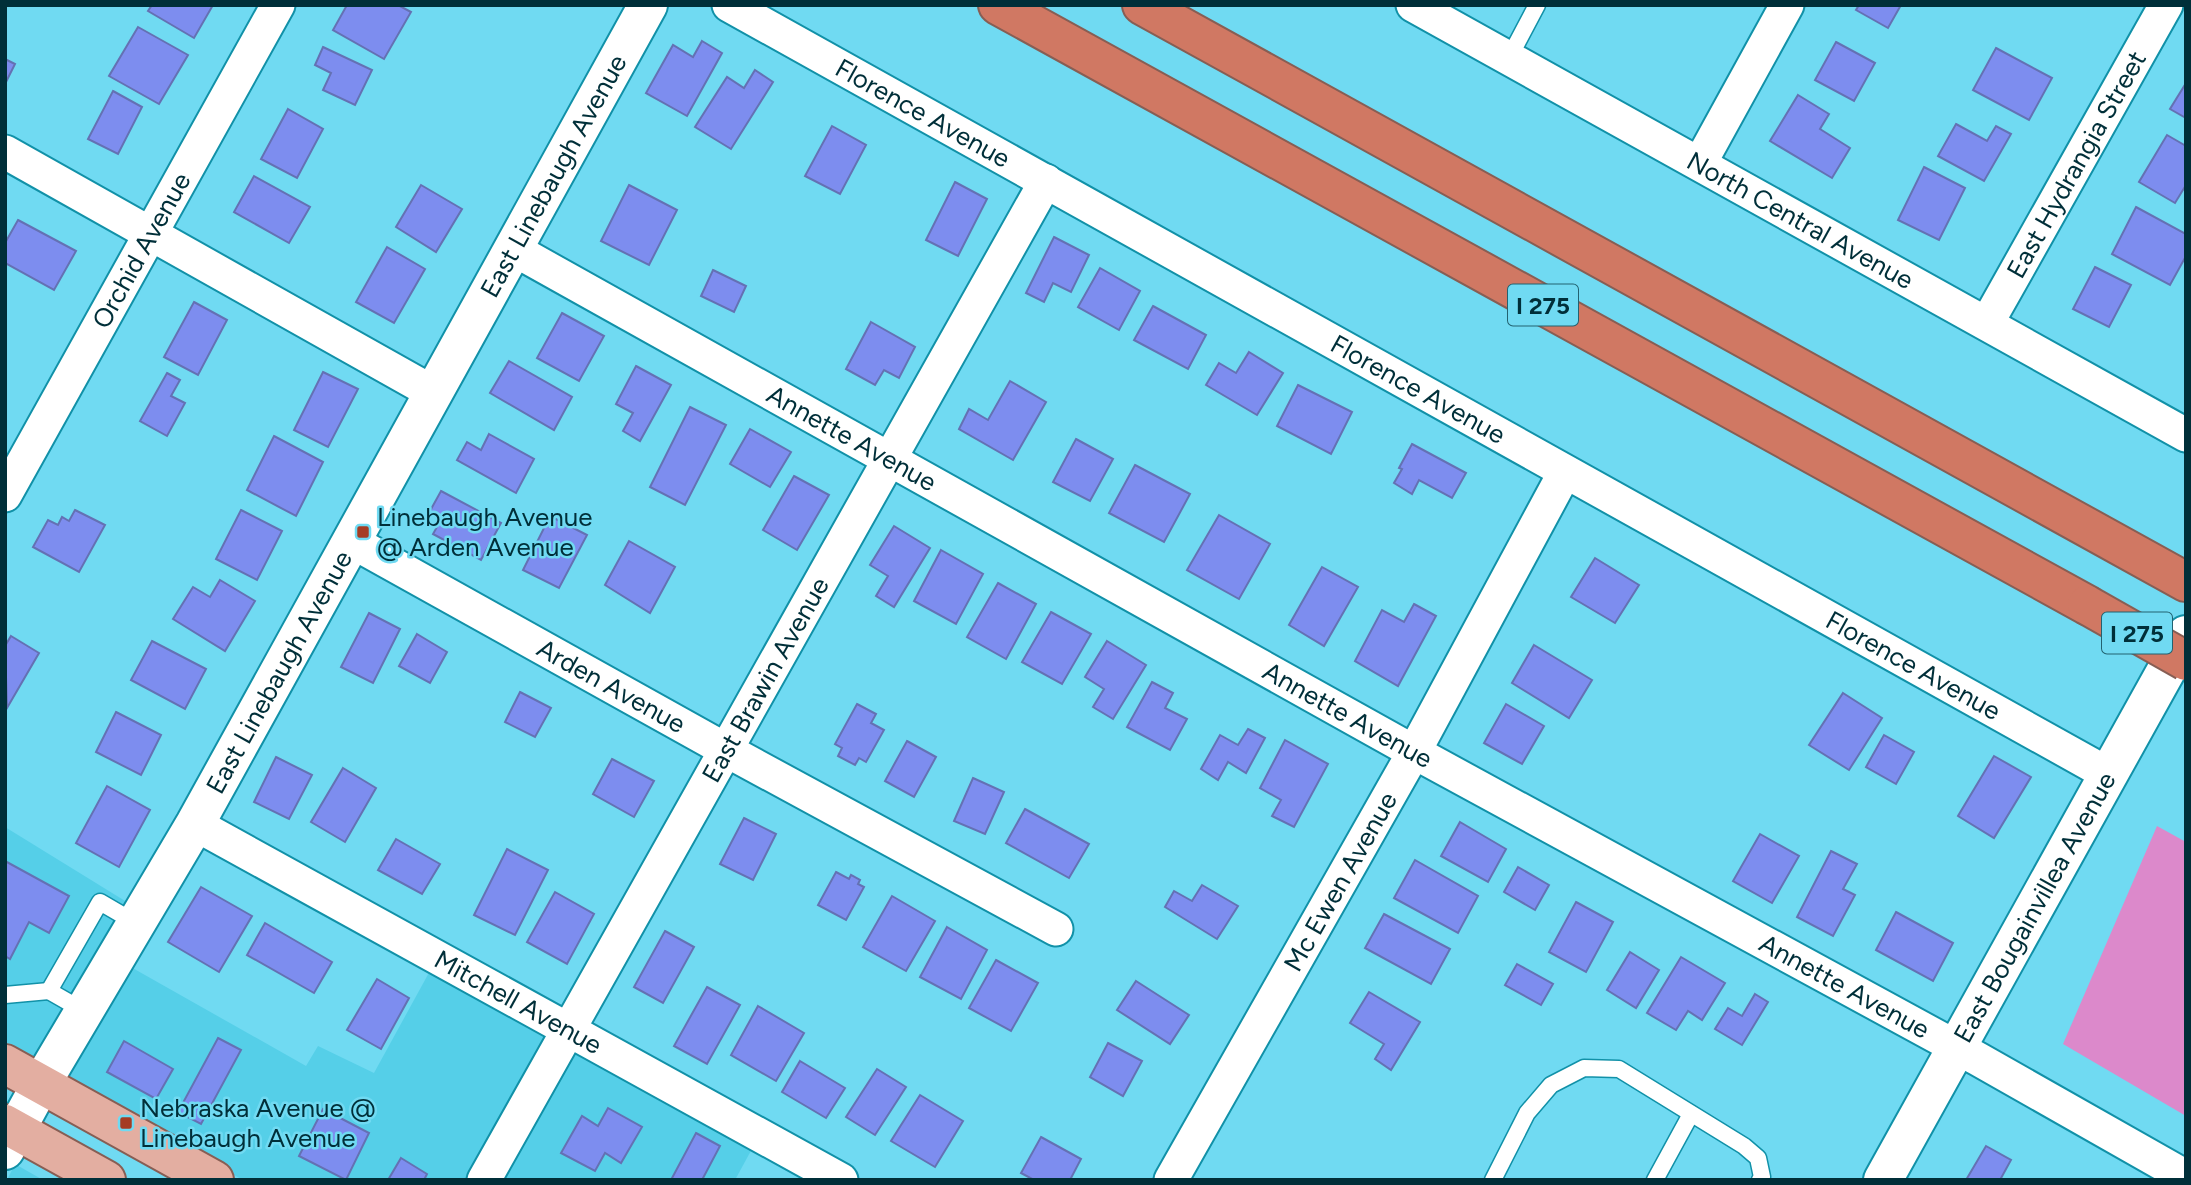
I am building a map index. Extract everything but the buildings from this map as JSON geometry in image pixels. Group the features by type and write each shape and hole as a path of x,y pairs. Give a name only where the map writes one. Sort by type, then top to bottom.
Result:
{"highway":[{"name":"I 275","path":"998,5 2186,661"},
{"name":"I 275","path":"1142,5 2186,582"}],"main road":[{"path":"5,1064 215,1180"},
{"path":"9,1135 106,1180"}],"street":[{"name":"Orchid Avenue","path":"5,495 278,5"},
{"name":"East Linebaugh Avenue","path":"9,1135 195,824 648,5"},
{"name":"Florence Avenue","path":"729,5 2108,774"},
{"name":"North Central Avenue","path":"1413,5 2186,435"},
{"path":"1700,163 1787,5"},
{"name":"East Hydrangia Street","path":"1987,323 2166,5"},
{"path":"5,152 432,392"},
{"name":"East Brawin Avenue","path":"484,1180 1046,181"},
{"name":"Annette Avenue","path":"513,248 1414,752 1957,1048 2186,1177"},
{"name":"Mc Ewen Avenue","path":"1171,1180 1414,752 1565,472"},
{"name":"Arden Avenue","path":"351,541 726,750 1056,929"},
{"name":"East Bougainvillea Avenue","path":"1883,1180 2186,635"},
{"name":"Mitchell Avenue","path":"195,824 841,1180"}],"lane":[{"path":"1509,58 1537,5"},
{"path":"49,990 100,902 136,923"},
{"path":"5,995 49,990 84,1011"},
{"path":"1493,1180 1527,1113 1551,1085 1584,1068 1619,1069 1691,1114 1758,1158 1762,1177 1760,1180"},
{"path":"1655,1180 1691,1114"}],"shaded area":[{"path":"2157,826 2186,842 2186,1116 2063,1044"},
{"path":"5,827 130,904 34,1064 5,1048"},
{"path":"129,966 306,1066 318,1046 374,1073 431,969 550,1034 466,1180 243,1180 62,1079"},
{"path":"577,1049 753,1147 735,1180 502,1180"},
{"path":"15,1164 43,1180 7,1180"}],"place":[{"name":"Linebaugh Avenue @ Arden Avenue","path":"363,532"},
{"name":"Nebraska Avenue @ Linebaugh Avenue","path":"126,1123"}]}
